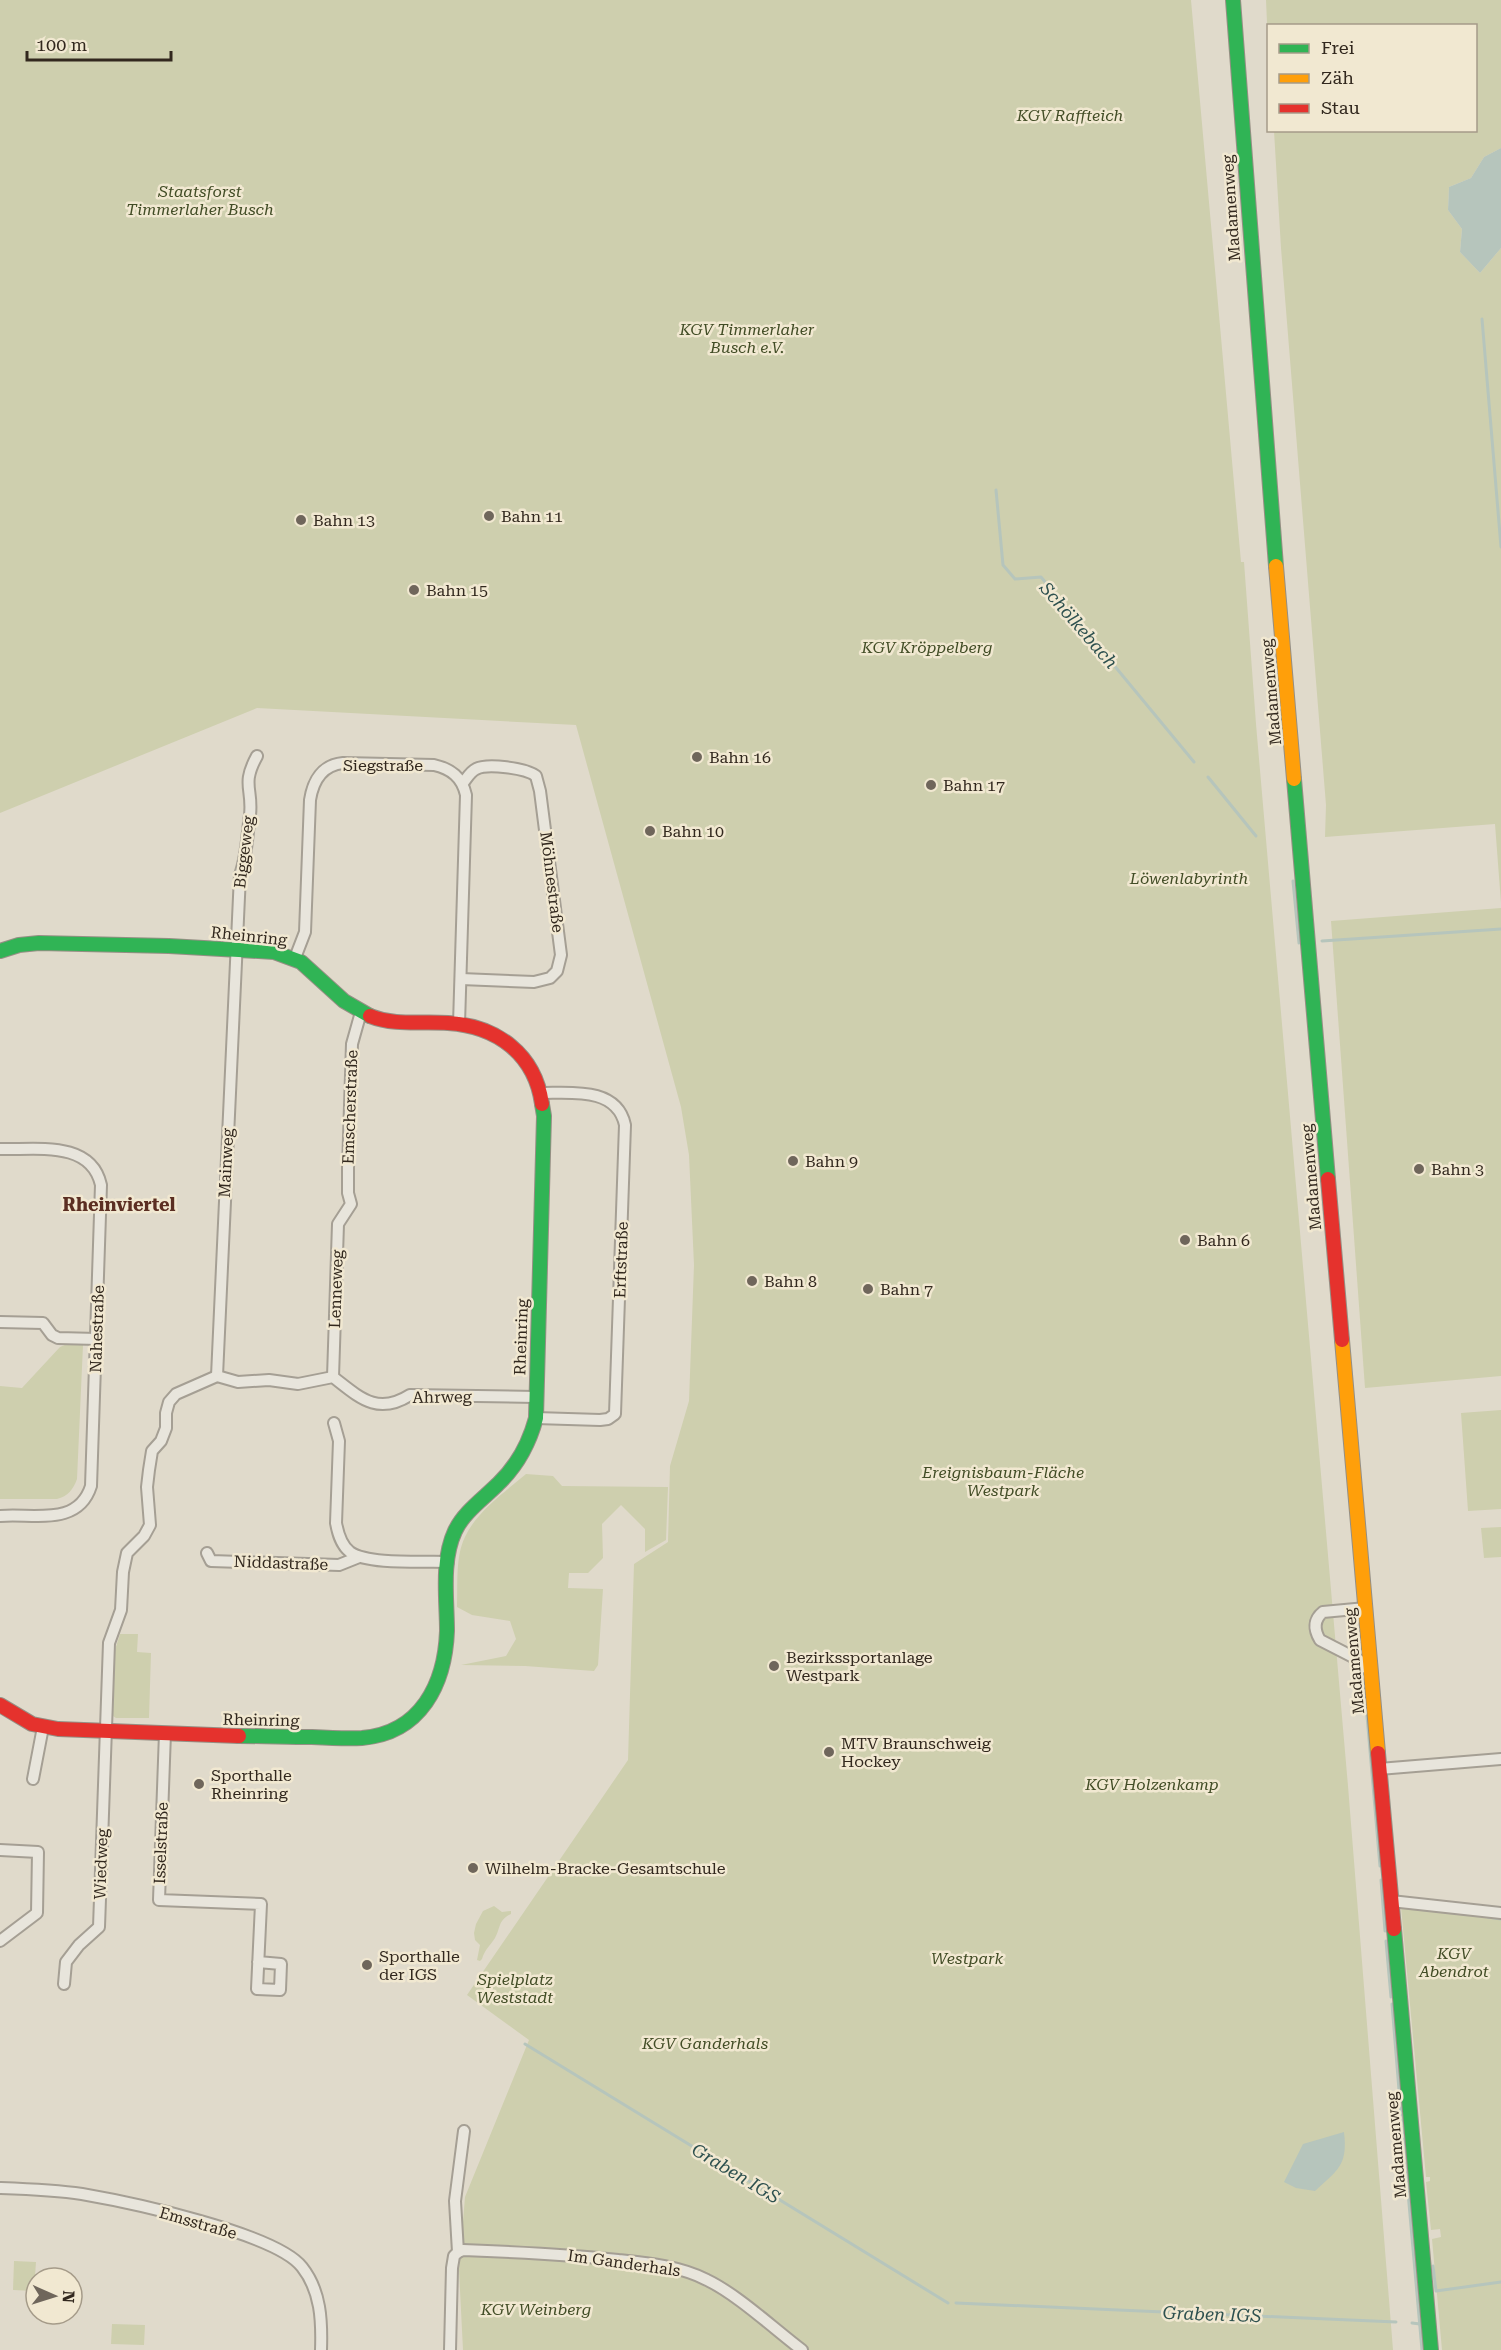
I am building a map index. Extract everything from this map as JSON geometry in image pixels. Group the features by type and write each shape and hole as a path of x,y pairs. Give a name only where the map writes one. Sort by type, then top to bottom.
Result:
{"street":[{"name":"Madamenweg","path":"1233,0 1261,389 1431,2350"},
{"name":"Biggeweg","path":"236,950 240,875 245,861 250,815 247,779 257,756"},
{"name":"Siegstraße","path":"295,958 305,932 310,800 320,774 328,767 342,763 434,765 456,774 463,783"},
{"name":"Möhnestraße","path":"461,979 542,981 557,971 561,955 540,790 536,776 525,770 483,767 472,772 463,783"},
{"path":"459,1024 466,817 466,795 463,783"},
{"name":"Rheinring","path":"0,951 19,945 39,943 236,950 274,953 295,958 362,1012 375,1018 390,1021 459,1024 487,1031 511,1044 530,1064 542,1093 544,1126 536,1418 529,1440 516,1465 463,1518 451,1542 448,1562 446,1640 441,1676 426,1704 403,1725 387,1732 361,1738 106,1731 43,1727 0,1705"},
{"name":"Mainweg","path":"217,1376 236,950"},
{"name":"Emscherstraße","path":"351,1204 348,1193 348,1168 352,1044 362,1012"},
{"name":"Erftstraße","path":"536,1418 600,1420 608,1419 615,1413 625,1125 615,1105 607,1099 585,1094 542,1093"},
{"name":"Nahestraße","path":"0,1149 69,1151 89,1161 98,1173 101,1185 93,1470 89,1493 76,1509 64,1514 0,1516"},
{"name":"Lenneweg","path":"333,1377 338,1224 351,1204"},
{"path":"0,1322 43,1323 52,1335 58,1338 97,1339"},
{"path":"217,1376 238,1382 257,1380 298,1384 333,1377"},
{"name":"Wiedweg","path":"64,1984 66,1962 79,1945 99,1927 110,1643 121,1610 124,1563 128,1553 144,1536 150,1525 147,1488 152,1451 161,1441 166,1428 169,1402 176,1394 217,1376"},
{"name":"Ahrweg","path":"333,1377 347,1390 381,1405 399,1402 410,1395 536,1397"},
{"name":"Niddastraße","path":"334,1423 339,1441 336,1523 338,1535 344,1546 359,1557 375,1560 448,1562"},
{"name":"Niddastraße","path":"207,1553 212,1561 339,1565 359,1557"},
{"path":"1366,1608 1323,1612 1318,1616 1315,1626 1320,1640 1359,1660 1371,1673"},
{"path":"33,1779 43,1727"},
{"name":"Isselstraße","path":"165,1733 159,1900 261,1904 258,1962"},
{"path":"1379,1769 1501,1759"},
{"path":"0,1850 38,1852 37,1913 0,1941"},
{"path":"1391,1901 1420,1902 1501,1912"},
{"path":"450,2350 452,2268 454,2256 458,2252 455,2236 455,2201 464,2131"},
{"name":"Emsstraße","path":"0,2188 55,2191 101,2198 231,2231 289,2254 301,2266 314,2289 322,2322 321,2350"},
{"name":"Im Ganderhals","path":"458,2252 463,2250 554,2253 680,2270 718,2286 802,2350"}],"green space":[{"path":"0,0 1191,0 1241,562 1244,562 1348,1786 1393,2350 463,2350 459,2270 465,2197 529,2040 467,1995 628,1760 634,1564 668,1542 670,1466 689,1401 694,1265 689,1155 681,1107 576,725 257,708 0,813"},
{"path":"1266,0 1501,0 1501,148 1484,157 1471,178 1449,187 1448,210 1462,229 1460,252 1480,273 1501,248 1501,903 1495,824 1325,837 1326,805 1281,248 1274,132 1477,132 1477,24 1267,24"},
{"path":"1501,908 1501,1376 1365,1388 1331,921"},
{"path":"72,1342 83,1345 77,1479 72,1489 61,1498 0,1499 0,1386 22,1388 60,1347"},
{"path":"1501,1410 1501,1509 1468,1511 1461,1413"},
{"path":"526,1474 553,1476 562,1486 668,1487 666,1540 645,1552 645,1529 621,1505 602,1524 603,1558 588,1573 569,1573 568,1588 603,1589 598,1665 594,1671 525,1666 461,1665 506,1656 516,1639 510,1621 472,1615 457,1607 458,1572 462,1545 470,1528 492,1502"},
{"path":"1501,1527 1501,1557 1484,1558 1481,1528"},
{"path":"120,1634 138,1634 137,1652 151,1653 149,1718 116,1718 110,1714 110,1666"},
{"name":"Spielplatz Weststadt","path":"494,1906 502,1912 511,1911 511,1914 502,1921 495,1938 480,1961 477,1960 480,1945 475,1940 474,1933 476,1924 483,1911"},
{"name":"KGV Abendrot","path":"1401,1907 1501,1920 1501,2350 1442,2350 1432,2239 1441,2237 1440,2229 1431,2230 1426,2182 1430,2181 1430,2177 1426,2177"},
{"path":"14,2261 36,2262 36,2266 24,2266 24,2291 13,2290"},
{"path":"112,2324 145,2325 144,2345 111,2344"}],"shaded area":[{"path":"1501,148 1501,248 1480,273 1460,252 1462,229 1448,210 1449,187 1471,178 1484,157"},
{"path":"1344,2132 1343,2160 1330,2178 1315,2191 1296,2188 1284,2182 1303,2144"}],"waterway":[{"path":"1482,319 1501,547"},
{"name":"Schölkebach","path":"996,490 1003,565 1015,579 1041,577 1194,762"},
{"name":"Schölkebach","path":"1208,777 1256,836"},
{"name":"Schölkebach","path":"1293,881 1299,943"},
{"name":"Schölkebach","path":"1322,941 1501,929"},
{"path":"1364,1681 1380,1866"},
{"path":"1381,1880 1385,1931"},
{"path":"1488,1917 1501,1919"},
{"path":"1386,1941 1391,1997"},
{"path":"1392,2004 1399,2090"},
{"name":"Graben IGS","path":"525,2044 948,2303"},
{"path":"1400,2102 1422,2350"},
{"name":"Graben IGS","path":"1433,2266 1436,2291 1501,2282"},
{"name":"Graben IGS","path":"956,2303 1396,2322"},
{"name":"Graben IGS","path":"1412,2323 1420,2324"}],"traffic: fast":[{"path":"1233,0 1276,566"},
{"path":"1294,779 1328,1179"},
{"path":"0,951 19,945 39,943 169,946 274,952 301,962 344,1001 370,1016"},
{"path":"239,1736 362,1738 383,1734 400,1727 414,1716 435,1687 445,1651 446,1567 455,1531 469,1512 517,1462 530,1437 536,1418 544,1116 542,1104"},
{"path":"1394,1929 1431,2350"}],"traffic: slow":[{"path":"1276,566 1294,779"},
{"path":"1342,1340 1378,1753"}],"traffic: jam":[{"path":"370,1016 399,1022 466,1025 497,1037 522,1057 538,1086 542,1104"},
{"path":"1328,1179 1342,1340"},
{"path":"0,1705 32,1724 58,1729 239,1736"},
{"path":"1378,1753 1394,1929"}],"place":[{"name":"Bahn 11","path":"489,516"},
{"name":"Bahn 13","path":"301,520"},
{"name":"Bahn 15","path":"414,590"},
{"name":"Bahn 16","path":"697,757"},
{"name":"Bahn 17","path":"931,785"},
{"name":"Bahn 10","path":"650,831"},
{"name":"Bahn 9","path":"793,1161"},
{"name":"Bahn 3","path":"1419,1169"},
{"name":"Bahn 6","path":"1185,1240"},
{"name":"Bahn 8","path":"752,1281"},
{"name":"Bahn 7","path":"868,1289"},
{"name":"Bezirkssportanlage Westpark","path":"774,1666"},
{"name":"MTV Braunschweig Hockey","path":"829,1752"},
{"name":"Sporthalle Rheinring","path":"199,1784"},
{"name":"Wilhelm-Bracke-Gesamtschule","path":"473,1868"},
{"name":"Sporthalle der IGS","path":"367,1965"}],"district":[{"name":"Rheinviertel","path":"119,1204"}],"park label":[{"name":"KGV Raffteich","path":"1070,115"},
{"name":"Staatsforst Timmerlaher Busch","path":"200,200"},
{"name":"KGV Timmerlaher Busch e.V.","path":"747,338"},
{"name":"KGV Kröppelberg","path":"927,647"},
{"name":"Löwenlabyrinth","path":"1189,878"},
{"name":"Ereignisbaum-Fläche Westpark","path":"1003,1481"},
{"name":"KGV Holzenkamp","path":"1152,1784"},
{"name":"Westpark","path":"967,1958"},
{"name":"KGV Ganderhals","path":"705,2043"},
{"name":"KGV Weinberg","path":"536,2309"}]}
